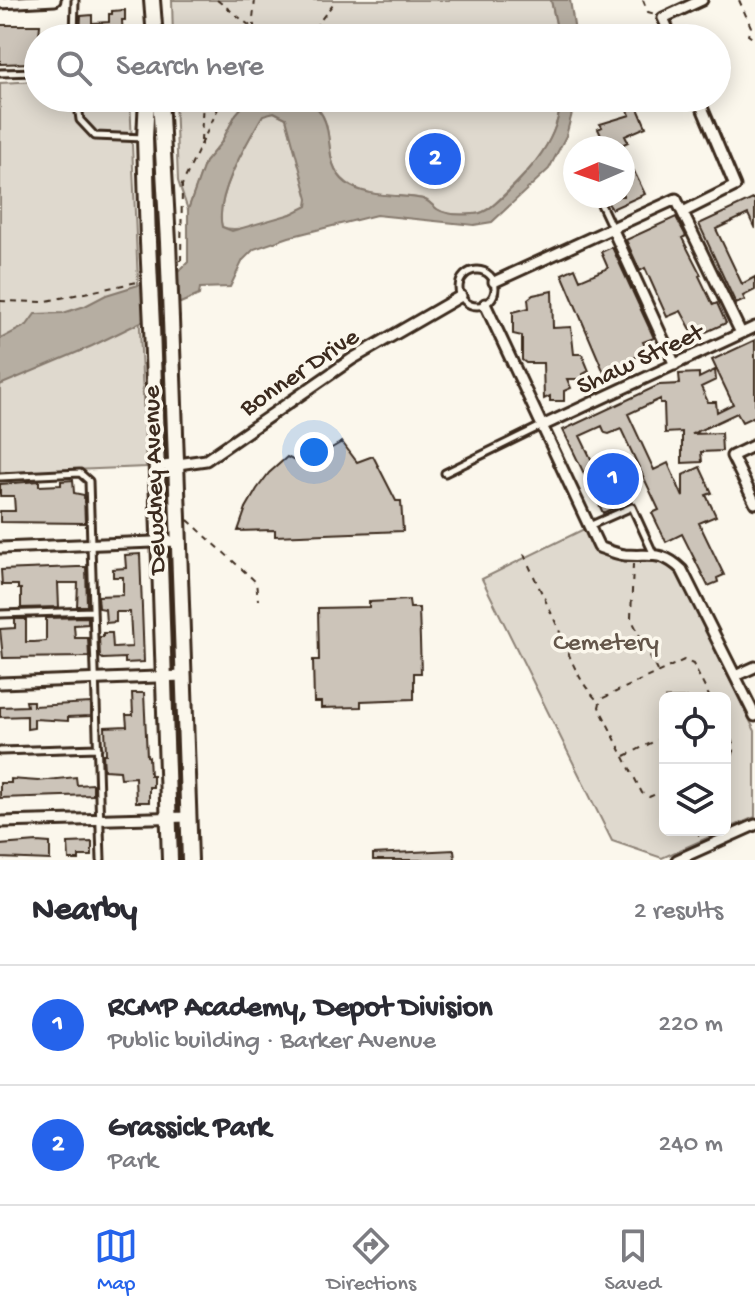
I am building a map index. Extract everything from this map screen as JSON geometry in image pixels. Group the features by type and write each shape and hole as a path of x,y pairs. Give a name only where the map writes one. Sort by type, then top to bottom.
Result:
{"main road":[{"path":"152,0 152,24"},
{"name":"Dewdney Avenue","path":"146,112 148,242 170,860"},
{"name":"Dewdney Avenue","path":"161,112 190,860"}],"street":[{"path":"0,3 55,0"},
{"path":"666,24 663,18 702,0"},
{"path":"683,212 735,186 704,112"},
{"path":"494,282 676,199 741,333"},
{"path":"612,228 675,365"},
{"name":"Bonner Drive","path":"157,467 206,460 352,359 461,296"},
{"path":"485,304 599,547 623,555 654,555 671,559 682,570 755,716"},
{"name":"Shaw Street","path":"542,426 755,327"},
{"path":"755,445 732,456 755,503"},
{"path":"0,548 179,541"},
{"path":"735,676 755,667"},
{"path":"0,683 183,676"},
{"path":"0,822 189,817"},
{"path":"677,860 755,825"}],"lane":[{"path":"74,24 75,0"},
{"path":"0,73 24,72"},
{"path":"79,112 80,120 95,136 145,138"},
{"path":"603,208 612,228"},
{"path":"485,272 494,282 493,297 485,304 472,306 461,296 460,282 468,273 485,272"},
{"path":"445,473 542,426"},
{"path":"0,477 80,473 89,481 101,860"},
{"path":"587,527 632,507 654,555"},
{"path":"0,614 93,611"},
{"path":"0,751 98,748"}],"path":[{"path":"217,0 248,24"},
{"path":"254,24 255,0"},
{"path":"318,24 336,0"},
{"path":"643,0 648,12 663,18"},
{"path":"739,0 753,27 748,35 755,40"},
{"path":"200,147 202,112"},
{"path":"181,262 180,189 216,112"},
{"path":"0,301 42,302 141,281"},
{"path":"185,517 256,582 258,600"},
{"path":"524,554 569,660 589,692 600,703"},
{"path":"633,555 631,618 657,672"},
{"path":"659,793 649,797 642,793 599,707 601,699 684,660 693,664 707,692"},
{"path":"624,757 659,739"},
{"path":"731,739 735,747 731,757"}],"green space":[{"path":"172,0 551,0 556,24 173,24"},
{"path":"24,82 24,112 131,112 146,467 0,473 0,83"},
{"path":"176,112 238,112 221,143 205,162 188,210 178,181"},
{"path":"274,112 286,118 309,199 307,207 252,227 222,227 223,200 234,169 263,114"},
{"path":"320,112 559,112 549,140 534,164 490,208 465,214 441,212 422,199 354,188 338,173 332,162"},
{"name":"Cemetery","path":"584,529 600,553 667,564 677,572 755,731 755,817 731,828 731,692 659,692 659,836 712,836 662,858 612,841 482,579"}],"shaded area":[{"path":"551,0 570,0 574,24 556,24"},
{"path":"238,112 274,112 320,112 328,131 333,164 338,174 353,188 424,199 445,212 469,214 490,208 504,196 542,152 559,112 572,112 566,136 563,136 549,169 492,222 474,225 376,215 289,237 254,249 243,260 230,287 200,288 199,295 0,385 0,339 27,325 35,314 63,313 85,306 106,295 177,273 188,262 188,210 205,162 221,143","holes":["274,112 286,118 308,199 307,206 291,214 232,231 222,227 221,214 228,185 263,115"]}],"building":[{"path":"125,10 122,24 81,24 81,16 92,15 92,23 109,22 112,11"},
{"path":"0,25 24,25 24,63 0,64"},
{"path":"629,112 640,112 646,127 625,136 601,136 598,129 602,127 600,124 630,115"},
{"path":"635,173 645,194 635,199"},
{"path":"755,198 755,229 748,214 716,229 742,284 755,277 755,290 736,304 699,224"},
{"path":"676,217 686,236 682,238 699,276 726,323 695,337 681,311 667,317 645,268 640,271 626,240"},
{"path":"612,247 654,338 643,342 648,352 626,361 620,369 605,375 562,274 575,268 580,280 608,268 601,252"},
{"path":"552,291 553,328 571,327 574,354 582,354 589,371 583,374 583,379 567,379 571,388 564,391 564,401 550,401 550,396 544,399 543,363 526,363 522,360 522,336 513,334 513,312 529,308 528,299 533,295"},
{"path":"755,340 755,416 742,422 737,413 692,434 721,433 722,451 701,452 702,462 682,463 682,432 665,433 664,403 660,403 660,399 628,414 654,470 668,463 683,497 683,475 700,467 712,493 706,495 716,516 699,523 724,575 708,586 682,534 666,542 652,513 659,510 621,429 609,434 602,426 580,436 607,492 621,486 626,496 616,501 618,506 603,513 563,430 659,385 680,384 679,374 699,373 699,378 715,370 716,380 701,387 708,402 716,402 717,412 733,404 712,360"},
{"path":"342,442 357,462 373,456 396,501 401,501 403,531 275,536 275,530 238,531 257,489 287,457 307,467 318,456"},
{"path":"73,480 74,493 84,495 85,523 0,522 0,511 15,511 14,496 0,496 0,484 39,481 39,486 61,485 61,481"},
{"path":"140,554 144,662 125,663 125,658 103,659 100,657 99,637 103,637 103,633 112,633 113,648 132,647 130,612 116,612 116,622 106,623 105,609 99,608 98,596 123,595 123,577 113,577 113,569 126,568 125,555"},
{"path":"86,567 87,606 77,606 78,583 58,583 59,607 21,608 21,589 18,585 2,585 1,570"},
{"path":"409,600 410,608 419,608 421,673 414,673 414,699 361,701 361,707 321,708 321,702 314,702 313,660 319,660 318,608 369,607 369,602"},
{"path":"88,617 88,624 74,625 75,638 88,638 89,657 3,658 0,629 15,628 15,619 26,619 26,642 34,642 46,641 46,618"},
{"path":"132,693 144,693 147,756 150,775 153,775 149,802 136,802 135,777 121,778 120,771 104,770 105,727 127,726 126,715 133,715"},
{"path":"26,701 33,701 33,706 91,703 91,716 68,717 68,721 34,719 34,728 27,729 27,716 0,717 0,707 27,706"},
{"path":"76,777 77,785 93,784 93,795 0,798 0,783 11,783 11,779 38,781"},
{"path":"92,842 92,856 69,860 68,843"},
{"path":"50,843 50,860 0,858 0,845"},
{"path":"454,850 455,860 373,860 373,854"}],"place":[{"name":"Grassick Park","path":"435,159"},
{"name":"RCMP Academy, Depot Division","path":"613,479"}]}
